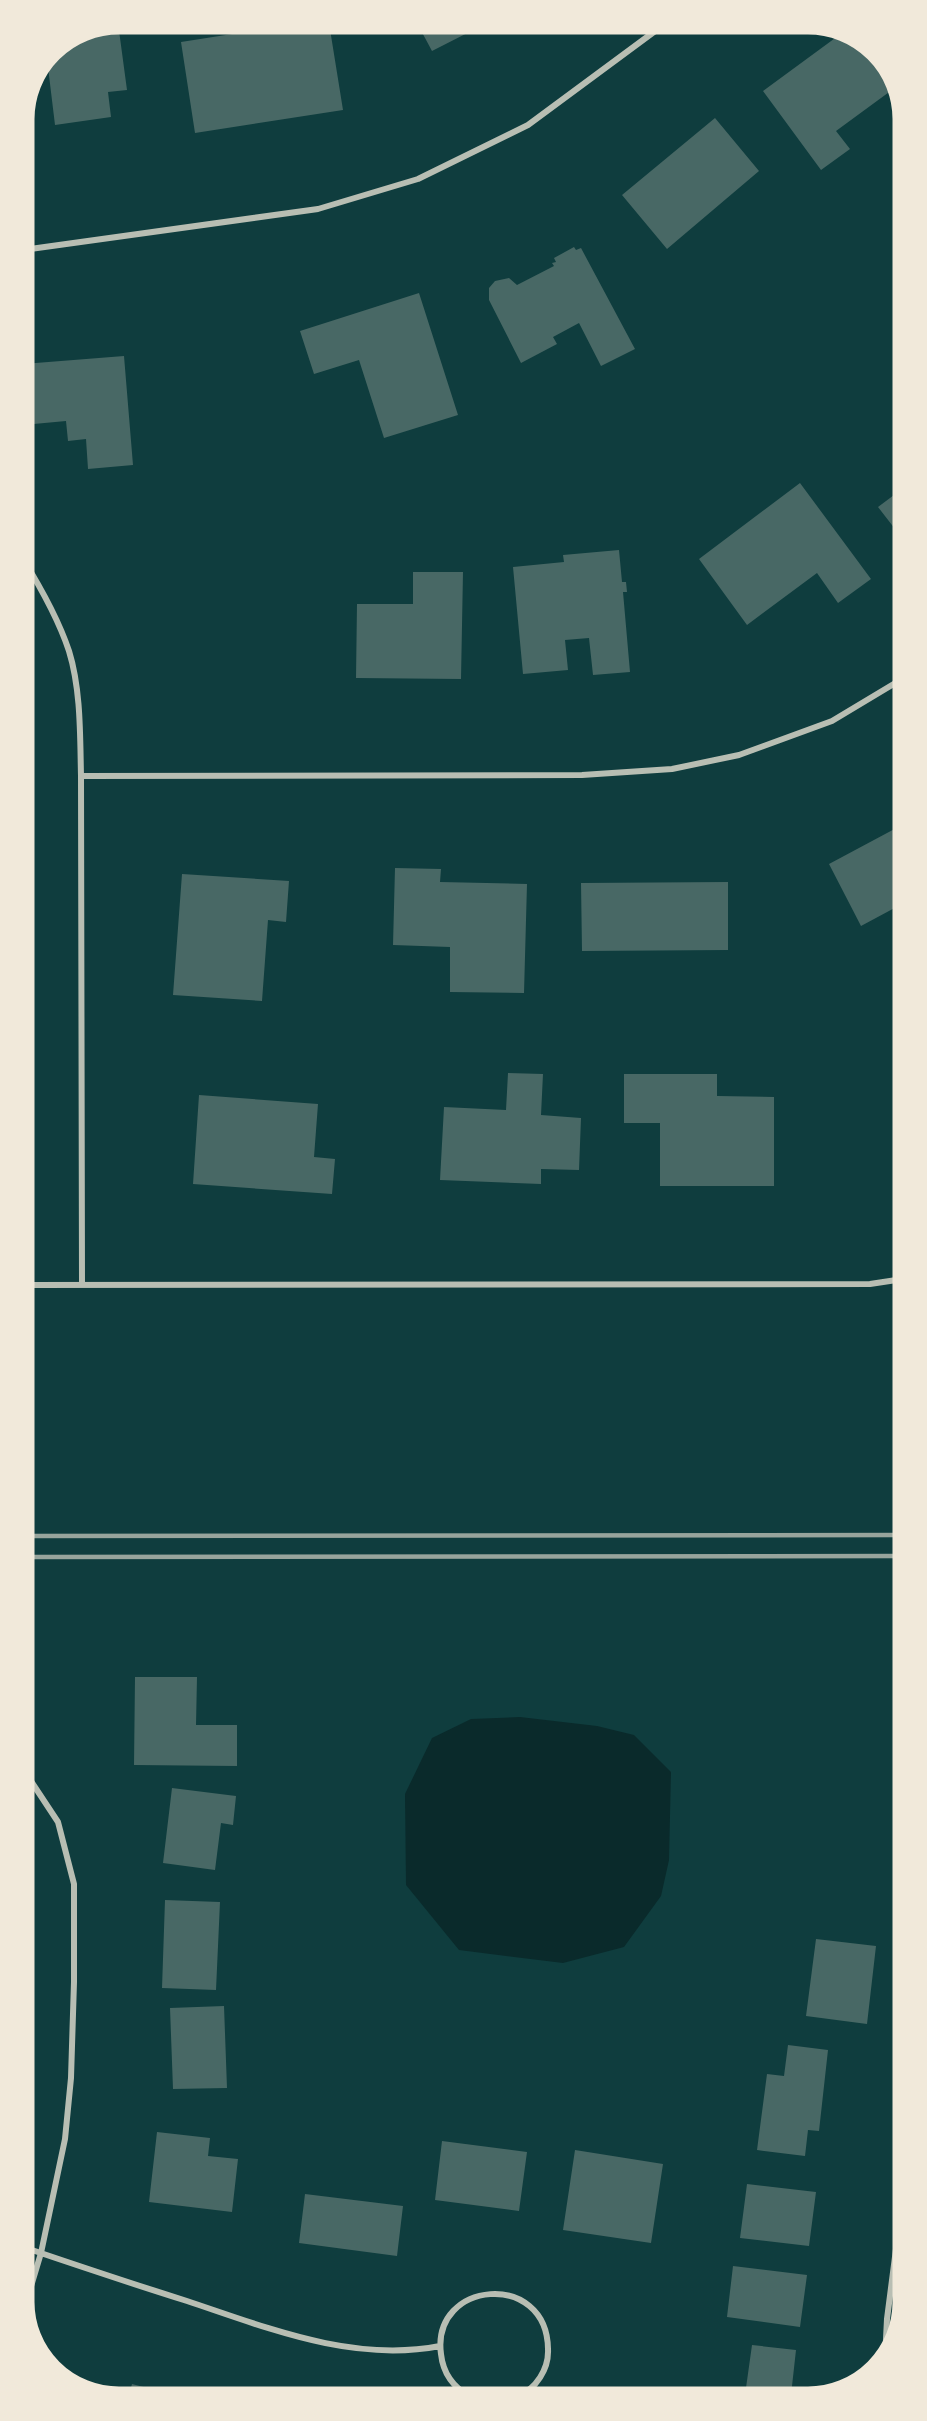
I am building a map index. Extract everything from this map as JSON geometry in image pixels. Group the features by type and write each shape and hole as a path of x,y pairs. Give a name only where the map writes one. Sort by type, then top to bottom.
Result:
{"street":[{"path":"33,249 318,209 418,179 528,124 652,33"},
{"path":"33,575 48,599 69,652 78,701 81,776 82,1285"},
{"path":"81,776 582,775 672,769 739,755 832,721 894,685"},
{"path":"33,1285 870,1284 894,1280"},
{"path":"33,1784 58,1822 74,1884 71,2078 59,2172 33,2280"},
{"path":"33,2250 305,2341 386,2351 412,2351 440,2346"},
{"path":"886,2337 894,2265"},
{"path":"458,2388 450,2379 442,2363 440,2346 443,2328 453,2312 466,2301 483,2294 501,2293 518,2298 532,2307 543,2321 548,2337 548,2355 544,2370 536,2384 530,2388"}],"water":[{"path":"520,1717 597,1726 634,1735 671,1772 669,1860 661,1896 624,1947 563,1963 459,1950 406,1885 405,1794 432,1738 471,1719"}],"building":[{"path":"119,33 127,90 108,92 111,117 55,125 48,71 51,67 62,54 86,40"},
{"path":"239,33 331,33 343,110 195,133 181,42"},
{"path":"422,33 467,33 432,51"},
{"path":"835,38 846,42 869,58 882,76 889,92 836,131 850,149 821,170 763,91"},
{"path":"715,118 759,171 667,249 622,195"},
{"path":"574,247 576,250 581,248 635,349 601,366 579,323 553,337 557,344 521,363 489,300 489,288 495,281 509,278 517,285 554,266 552,263 556,262 554,258"},
{"path":"419,293 458,415 384,438 359,360 314,374 300,331"},
{"path":"124,356 133,465 88,469 86,439 68,441 66,421 33,424 33,363"},
{"path":"800,483 871,579 838,603 817,573 747,625 699,559"},
{"path":"894,495 894,528 878,507"},
{"path":"619,550 622,582 626,582 627,592 623,592 630,672 593,675 589,638 565,640 568,670 523,674 513,567 564,562 563,555"},
{"path":"413,572 463,572 461,679 356,678 357,604 413,604"},
{"path":"894,829 894,908 861,926 829,864"},
{"path":"395,868 441,869 440,882 527,884 524,993 450,992 450,947 393,945"},
{"path":"182,874 289,881 286,922 268,920 262,1001 173,995"},
{"path":"728,882 728,950 582,951 581,883"},
{"path":"508,1073 543,1074 541,1115 581,1118 579,1170 541,1169 541,1184 440,1180 444,1107 506,1110"},
{"path":"624,1074 717,1074 717,1096 774,1097 774,1186 660,1186 660,1123 624,1123"},
{"path":"199,1095 318,1104 314,1157 335,1159 332,1194 193,1184"},
{"path":"135,1677 197,1677 196,1725 237,1725 237,1766 134,1765"},
{"path":"172,1788 236,1796 233,1825 221,1823 215,1870 163,1863"},
{"path":"165,1900 220,1902 216,1990 162,1988"},
{"path":"816,1939 876,1946 867,2024 806,2016"},
{"path":"224,2006 227,2088 173,2089 170,2008"},
{"path":"788,2045 828,2050 819,2131 808,2130 805,2156 757,2150 767,2074 784,2076"},
{"path":"157,2132 210,2138 208,2156 238,2159 232,2212 149,2202"},
{"path":"442,2141 527,2152 519,2211 435,2200"},
{"path":"575,2150 663,2164 651,2243 563,2230"},
{"path":"747,2184 816,2192 809,2246 740,2238"},
{"path":"305,2194 403,2206 397,2256 299,2243"},
{"path":"733,2266 807,2275 800,2327 727,2317"},
{"path":"752,2345 796,2350 792,2388 746,2388"},
{"path":"132,2384 147,2388 131,2388"}],"railway":[{"path":"33,1536 894,1535"},
{"path":"33,1557 894,1556"}]}
